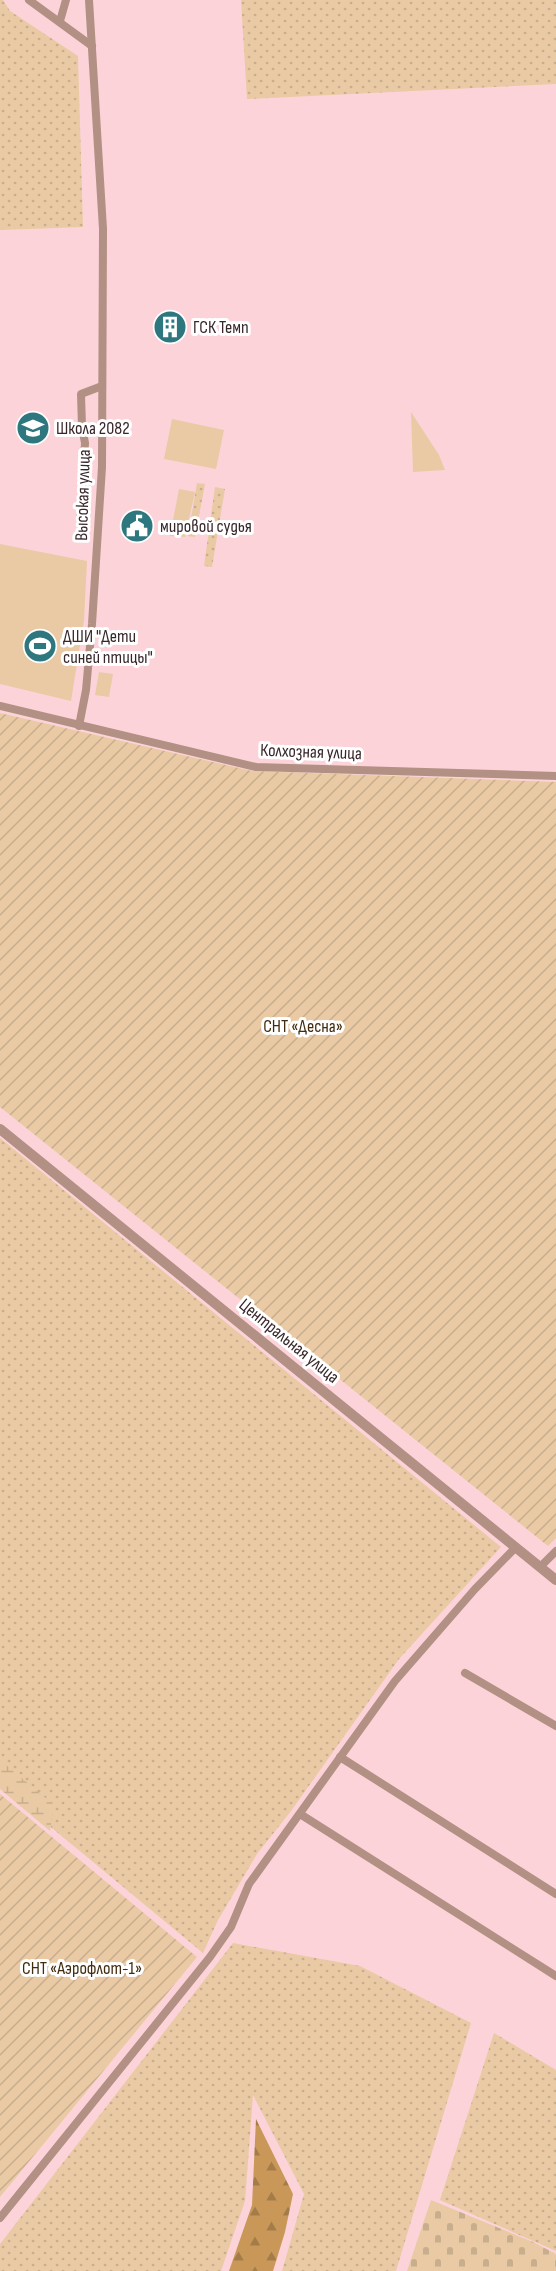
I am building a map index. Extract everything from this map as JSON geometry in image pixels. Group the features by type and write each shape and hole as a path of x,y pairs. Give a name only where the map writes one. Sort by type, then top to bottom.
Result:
{"street":[{"path":"29,0 92,46"},
{"path":"60,21 66,0"},
{"name":"Высокая улица","path":"79,726 87,676 97,565 102,467 103,229 89,0"},
{"path":"80,524 85,443 81,427 81,393 102,386"},
{"name":"Колхозная улица","path":"0,706 274,770 556,776"},
{"name":"Центральная улица","path":"0,1129 556,1580"},
{"path":"0,2218 210,1957 231,1927 249,1884 395,1681 475,1589 516,1547"},
{"path":"540,1567 556,1551"},
{"path":"465,1673 556,1726"},
{"path":"340,1757 556,1894"},
{"path":"300,1814 556,1976"}],"green space":[{"path":"0,0 3,0 10,11 78,56 83,227 0,230"},
{"path":"241,0 556,0 556,84 247,99"},
{"path":"411,412 439,455 445,470 413,472"},
{"path":"172,419 224,430 216,469 164,459"},
{"path":"197,483 205,484 195,537 188,536"},
{"path":"215,487 225,489 212,567 204,566"},
{"path":"179,489 195,492 185,537 170,536"},
{"name":"ДШИ \"Дети синей птицы\"","path":"0,544 87,561 84,620 71,701 0,684"},
{"path":"99,672 113,674 109,697 95,695"},
{"name":"СНТ «Десна»","path":"0,713 252,771 556,782 556,1538 548,1546 0,1107"},
{"path":"0,1138 501,1547 399,1659 291,1811 257,1854 218,1920 203,1953 0,1785"},
{"path":"0,1760 54,1805 50,1831 0,1789"},
{"name":"СНТ «Аэрофлот-1»","path":"0,1794 197,1957 0,2197"},
{"path":"233,1943 360,1966 471,2023 396,2271 282,2271 304,2194 253,2095 245,2201 221,2271 0,2271 0,2244"},
{"path":"494,2033 556,2070 556,2251 440,2200"},
{"path":"256,2119 293,2194 285,2232 273,2271 229,2271 252,2205"},
{"path":"431,2200 533,2242 556,2254 556,2271 407,2271"}],"place":[{"name":"ГСК Темп","path":"170,327"},
{"name":"Школа 2082","path":"33,428"},
{"name":"мировой судья","path":"137,526"},
{"name":"ДШИ \"Дети синей птицы\"","path":"40,646"}]}
